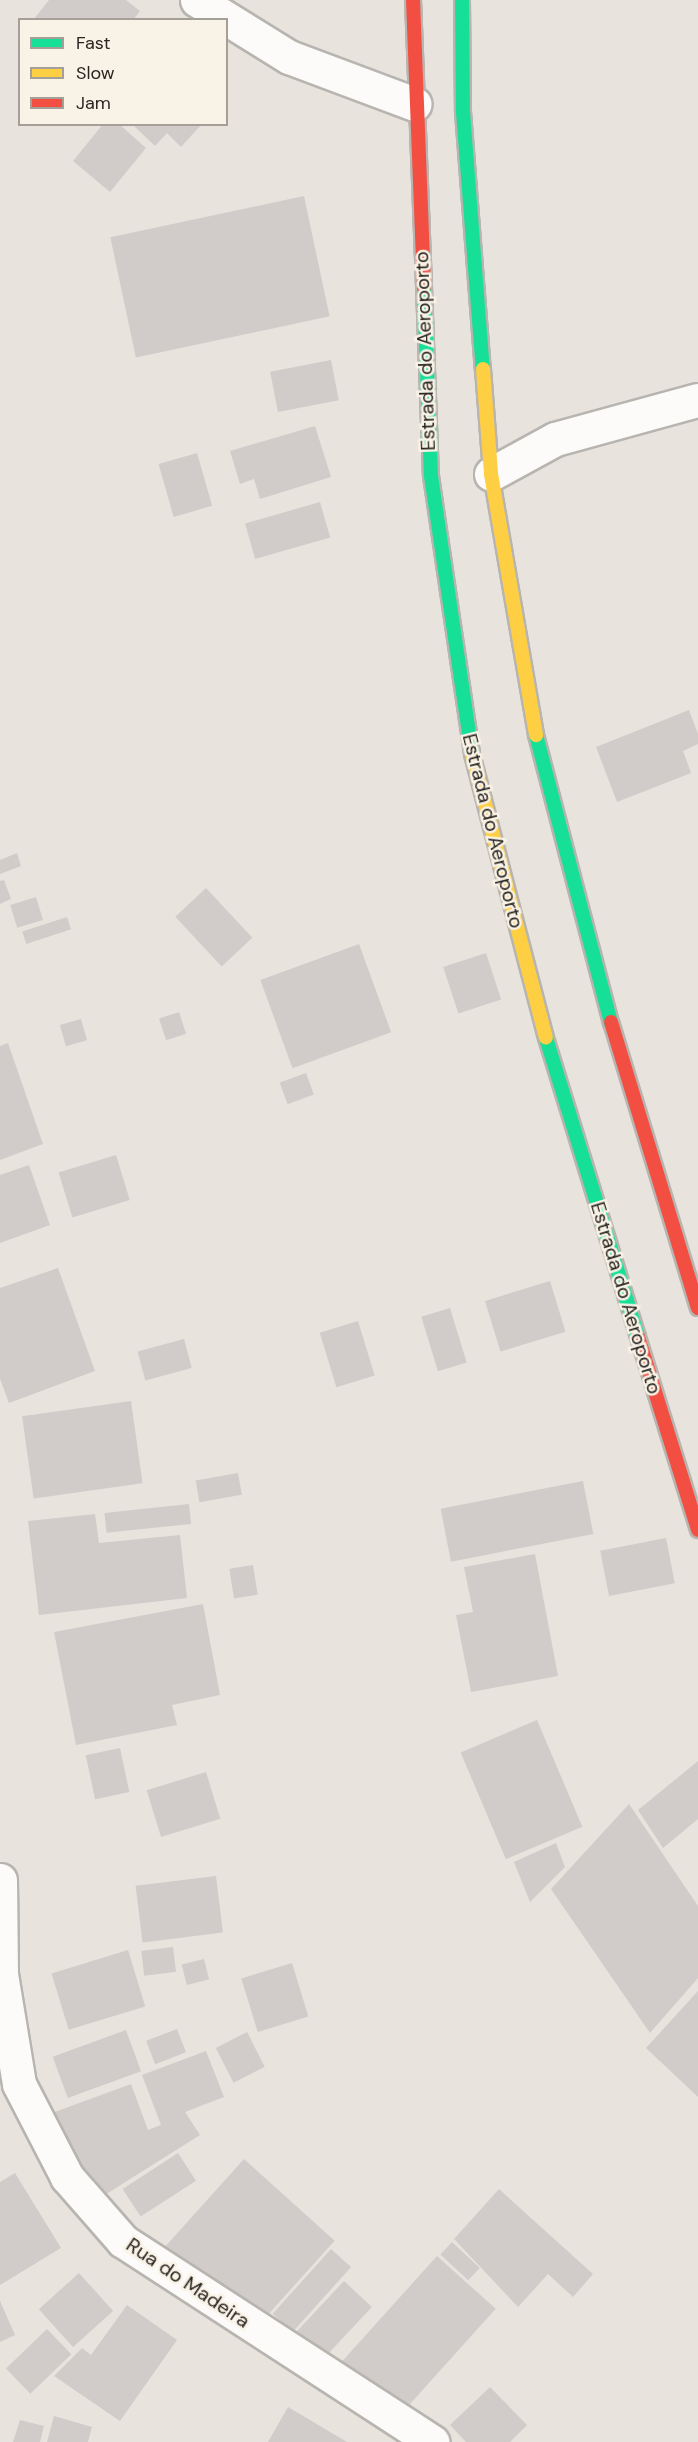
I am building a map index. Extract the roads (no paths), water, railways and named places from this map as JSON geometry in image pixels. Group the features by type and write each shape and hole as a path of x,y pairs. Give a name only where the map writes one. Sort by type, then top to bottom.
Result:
{"main road":[{"name":"Estrada do Aeroporto","path":"413,0 415,104 431,476 473,763 555,1070 698,1530"},
{"path":"462,0 462,112 491,474 540,758 621,1060 698,1308"}],"street":[{"path":"197,0 226,18"},
{"path":"228,19 289,57 415,104"},
{"path":"491,474 555,439 698,400"},
{"name":"Rua do Madeira","path":"0,1880 1,1974 19,2084 67,2177 123,2241 433,2442"}]}
